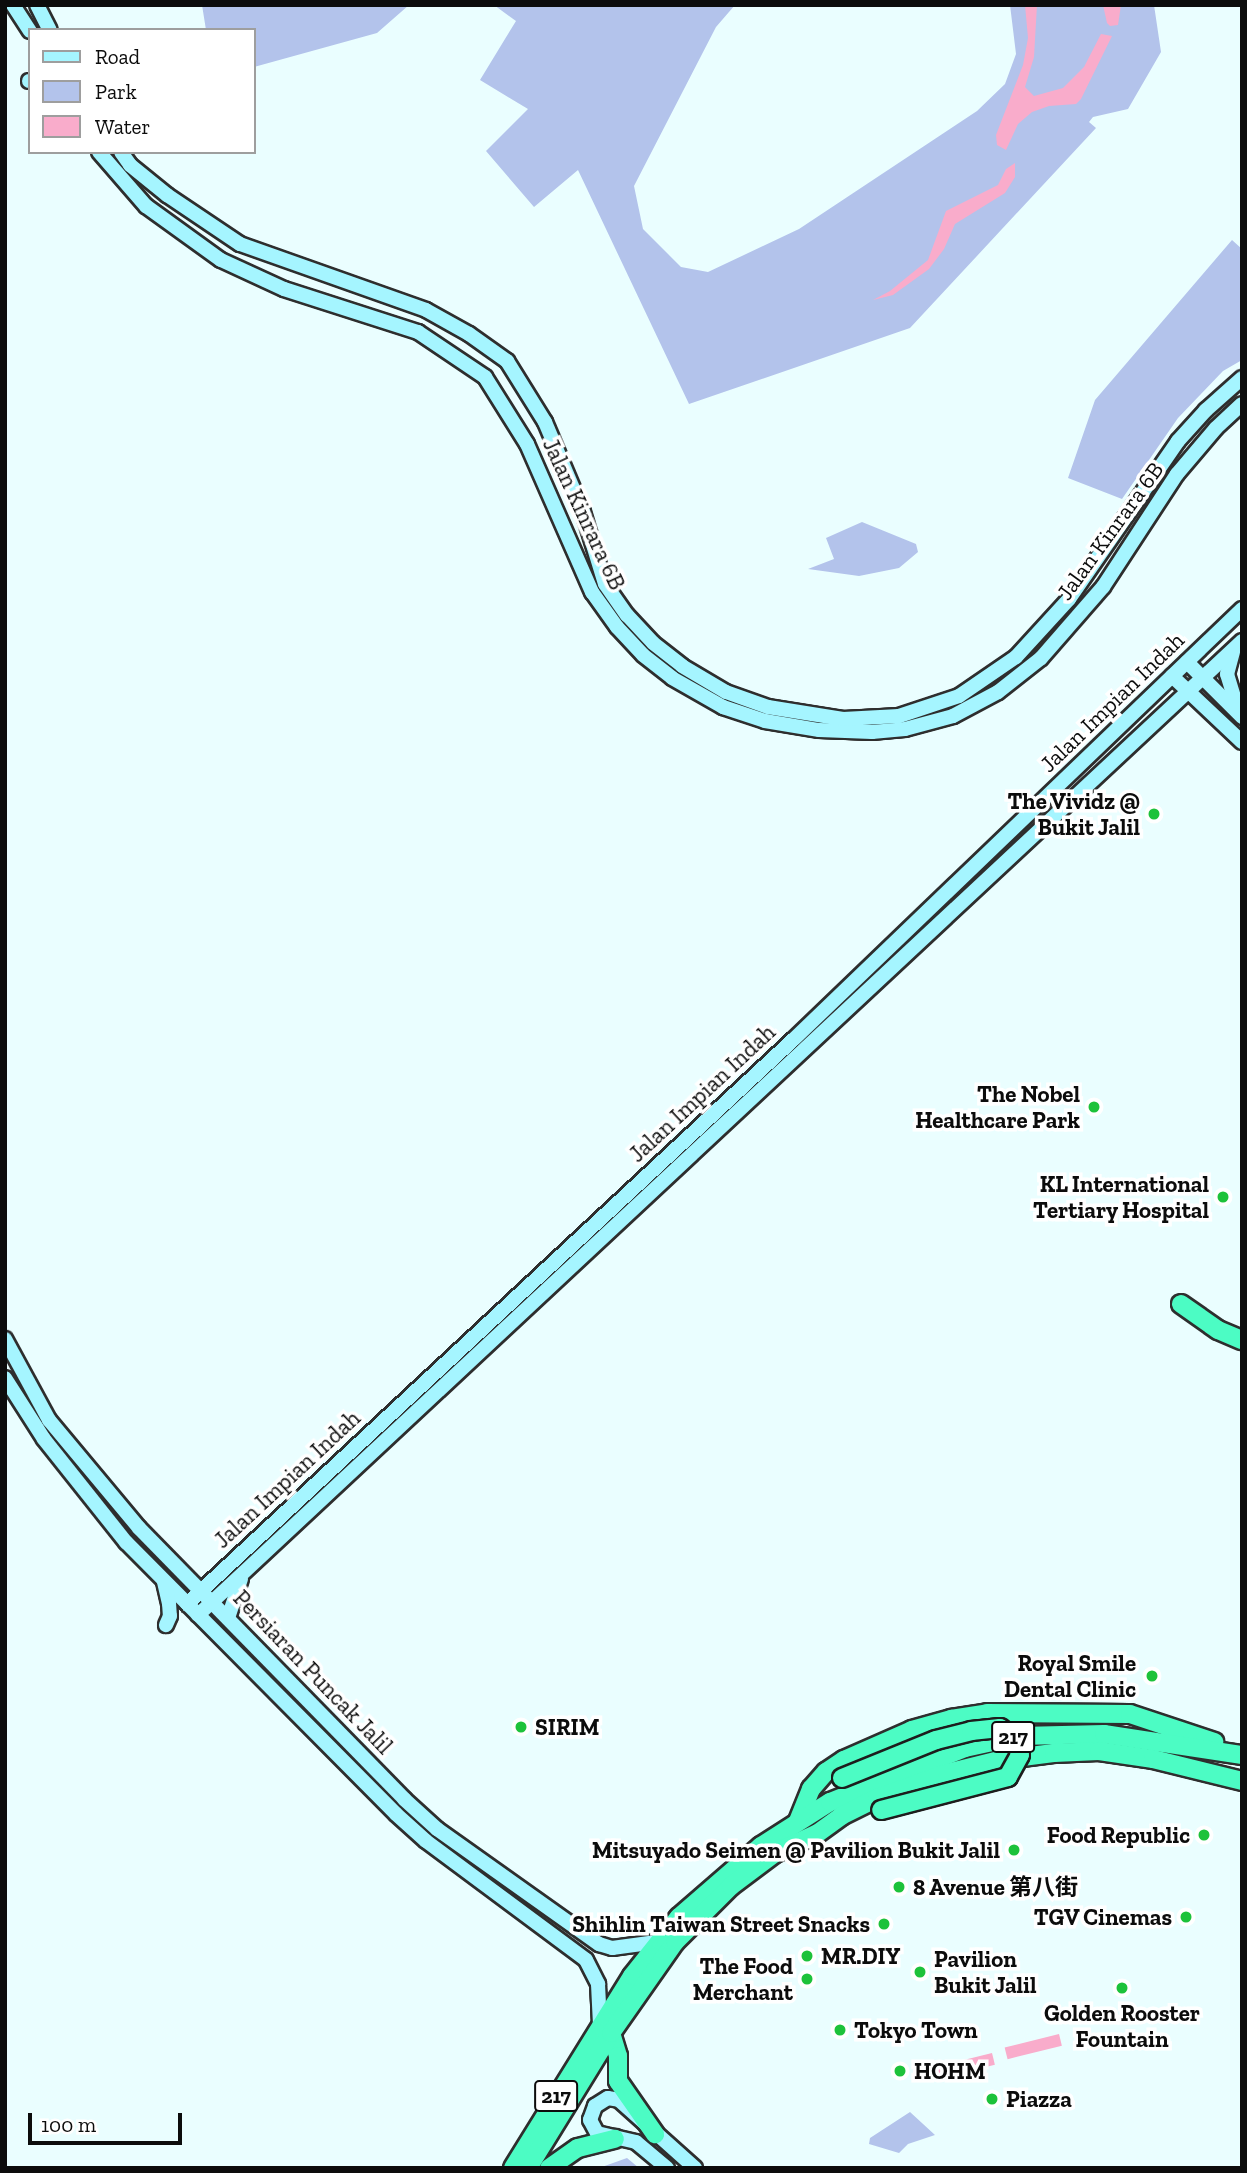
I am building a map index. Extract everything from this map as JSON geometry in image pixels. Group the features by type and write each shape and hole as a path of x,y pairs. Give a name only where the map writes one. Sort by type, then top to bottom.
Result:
{"highway":[{"path":"1181,1304 1219,1330 1242,1339"},
{"path":"798,1821 811,1790 825,1772 844,1760 912,1730 975,1715 1130,1714 1242,1754"},
{"path":"798,1821 821,1793 842,1778 936,1740 971,1731 1000,1728 1017,1741 1020,1755 1008,1777 881,1810 818,1833"},
{"name":"217","path":"528,2168 657,1942 723,1876 798,1821 830,1802 965,1748 1020,1736 1104,1734 1242,1754"},
{"name":"217","path":"513,2168 605,2029 675,1942 706,1910 775,1853 818,1833 841,1816 877,1798 947,1773 999,1759 1100,1751 1153,1759 1242,1781"},
{"path":"1153,1759 1174,1774 1242,1793"},
{"path":"605,2029 618,2056 618,2081 655,2134"},
{"path":"549,2168 578,2148 615,2139"}],"street":[{"path":"13,5 28,28"},
{"path":"37,5 49,28"},
{"name":"Jalan Kinrara 6B","path":"101,154 146,206 221,260 284,289 418,332 485,377 527,444 592,592 617,627 643,655 672,678 723,707 765,721 819,730 872,732 905,729 953,716 998,692 1041,658 1102,587 1177,474 1216,428 1242,404"},
{"name":"Jalan Kinrara 6B","path":"122,154 130,165 167,195 240,244 426,310 469,334 506,361 556,444 583,512 605,584 627,615 653,643 682,666 726,692 768,707 843,719 900,716 960,696 1016,657 1069,599 1178,441 1206,410 1242,377"},
{"name":"Jalan Impian Indah","path":"187,1604 794,1039 1242,609"},
{"path":"1238,644 1228,665 1228,685 1242,716"},
{"name":"Jalan Impian Indah","path":"198,1615 1238,644"},
{"path":"1187,662 1242,716"},
{"path":"1172,676 1242,742"},
{"name":"Persiaran Puncak Jalil","path":"5,1339 49,1420 139,1528 437,1829 598,1944 611,1948 657,1942"},
{"name":"Persiaran Puncak Jalil","path":"5,1378 44,1439 126,1542 396,1814 426,1840 586,1960 598,1984 605,2029"},
{"path":"228,1618 234,1593 245,1571"},
{"path":"163,1579 170,1616 166,1625"},
{"path":"667,2168 636,2143 597,2133 590,2120 595,2106 608,2098 619,2100 695,2168"}],"green space":[{"path":"202,5 409,5 377,33 256,66 256,28 206,28"},
{"path":"494,5 735,5 716,27 634,186 643,229 681,267 708,272 799,229 977,111 1005,84 1016,54 1010,5 1154,5 1161,52 1128,109 1093,117 1089,122 1096,128 910,328 689,404 578,170 534,207 486,151 528,109 480,80 516,21"},
{"path":"1232,240 1242,249 1242,360 1223,371 1178,418 1122,499 1068,478 1095,400"},
{"path":"862,522 916,544 918,552 899,568 859,576 808,569 834,559 826,538"},
{"path":"910,2112 935,2135 908,2144 899,2153 869,2144 870,2138"},
{"path":"627,2158 639,2168 599,2168"}],"water":[{"path":"1025,5 1037,5 1034,57 1025,87 1034,96 1063,88 1084,67 1101,34 1112,36 1081,99 1076,104 1049,106 1032,112 1018,124 1006,150 997,145 996,135 1023,65 1028,38"},
{"path":"1103,5 1121,5 1118,25 1110,26 1107,23"},
{"path":"1015,163 1015,177 1005,193 955,224 944,249 929,269 893,295 873,300 890,291 928,260 946,211 998,185 1006,169"},
{"path":"1059,2034 1062,2046 1008,2059 1005,2048"},
{"path":"992,2053 995,2065 940,2078 937,2067"}],"place":[{"name":"The Vividz @ Bukit Jalil","path":"1154,814"},
{"name":"The Nobel Healthcare Park","path":"1094,1107"},
{"name":"KL International Tertiary Hospital","path":"1223,1197"},
{"name":"Royal Smile Dental Clinic","path":"1152,1676"},
{"name":"SIRIM","path":"521,1727"},
{"name":"Food Republic","path":"1204,1835"},
{"name":"Mitsuyado Seimen @ Pavilion Bukit Jalil","path":"1014,1850"},
{"name":"8 Avenue 第八街","path":"899,1887"},
{"name":"TGV Cinemas","path":"1186,1917"},
{"name":"Shihlin Taiwan Street Snacks","path":"884,1924"},
{"name":"MR.DIY","path":"807,1956"},
{"name":"Pavilion Bukit Jalil","path":"920,1972"},
{"name":"The Food Merchant","path":"807,1979"},
{"name":"Golden Rooster Fountain","path":"1122,1988"},
{"name":"Tokyo Town","path":"840,2030"},
{"name":"HOHM","path":"900,2071"},
{"name":"Piazza","path":"992,2099"}]}
